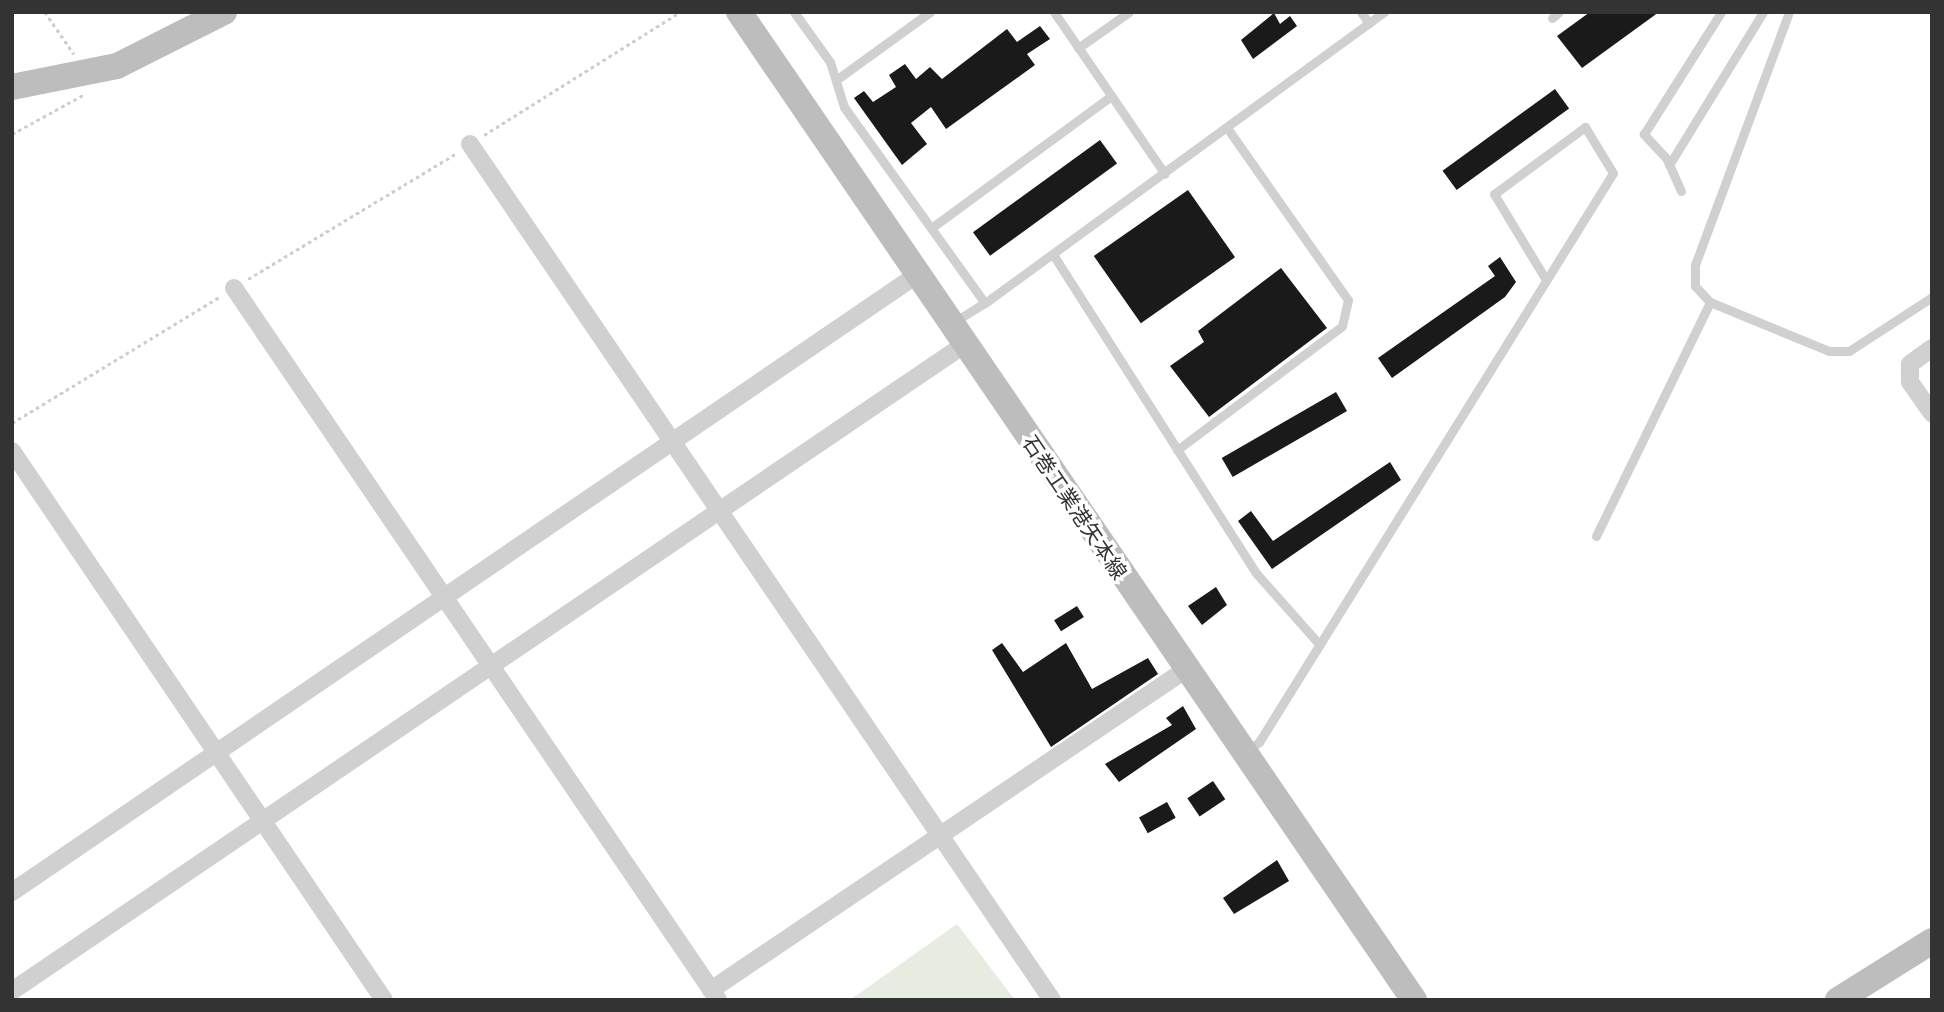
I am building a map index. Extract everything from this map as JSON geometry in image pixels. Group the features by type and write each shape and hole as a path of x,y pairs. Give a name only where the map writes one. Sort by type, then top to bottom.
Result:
{"main road":[{"path":"12,87 86,75 156,51 224,12"},
{"name":"石巻工業港矢本線","path":"739,12 1185,670 1414,1000"},
{"path":"1838,1000 1932,941"}],"street":[{"path":"470,145 677,442 1052,1000"},
{"path":"12,892 677,442 918,274"},
{"path":"234,288 448,597 714,995 940,835 1185,670"},
{"path":"12,990 722,509 958,334"},
{"path":"1932,348 1910,365 1910,382 1932,414"},
{"path":"12,451 384,1000"}],"lane":[{"path":"794,12 836,80 844,107 934,226 985,303"},
{"path":"836,80 930,12"},
{"path":"1054,12 1165,174"},
{"path":"1078,48 1129,12"},
{"path":"1362,12 1369,23"},
{"path":"958,334 985,303 1054,256 1384,12"},
{"path":"1681,191 1669,165 1644,134 1721,12"},
{"path":"1669,165 1763,12"},
{"path":"1789,12 1695,265 1695,286 1710,302 1829,351 1849,351 1932,297"},
{"path":"934,226 1111,96"},
{"path":"1244,753 1259,742 1613,173 1586,127 1494,194 1546,280"},
{"path":"1177,450 1342,326 1348,300 1227,128"},
{"path":"1054,256 1256,573 1320,645"},
{"path":"1596,536 1710,302"}],"path":[{"path":"12,134 74,104 85,92 86,75 45,12"},
{"path":"12,423 470,145 680,12"}],"shaded area":[{"path":"957,924 1015,1000 850,1000"}],"building":[{"path":"1590,12 1659,12 1582,68 1557,36"},
{"path":"1274,13 1280,24 1290,16 1297,26 1253,59 1241,40"},
{"path":"1040,26 1050,39 1027,54 1035,65 946,129 931,107 911,123 927,144 902,165 854,98 864,91 873,102 896,87 889,75 905,64 916,79 930,67 942,79 1007,29 1017,42"},
{"path":"1555,89 1569,108 1457,190 1443,171"},
{"path":"1100,140 1117,163 990,256 973,232"},
{"path":"1188,190 1235,257 1141,323 1094,256"},
{"path":"1500,257 1516,282 1505,297 1392,378 1378,358 1495,276 1488,266"},
{"path":"1281,268 1327,328 1209,417 1170,366 1204,342 1198,331"},
{"path":"1336,392 1347,411 1233,477 1222,458"},
{"path":"1390,462 1401,480 1272,569 1238,521 1251,511 1273,541"},
{"path":"1216,587 1227,605 1202,625 1188,606"},
{"path":"1077,606 1084,617 1061,631 1054,620"},
{"path":"1002,643 1023,672 1066,643 1092,689 1148,658 1158,674 1051,747 992,650"},
{"path":"1183,706 1196,729 1119,782 1105,764 1172,725 1166,718"},
{"path":"1213,781 1225,799 1200,817 1187,798"},
{"path":"1167,802 1176,818 1148,833 1139,818"},
{"path":"1277,860 1289,881 1234,914 1223,898"}]}
